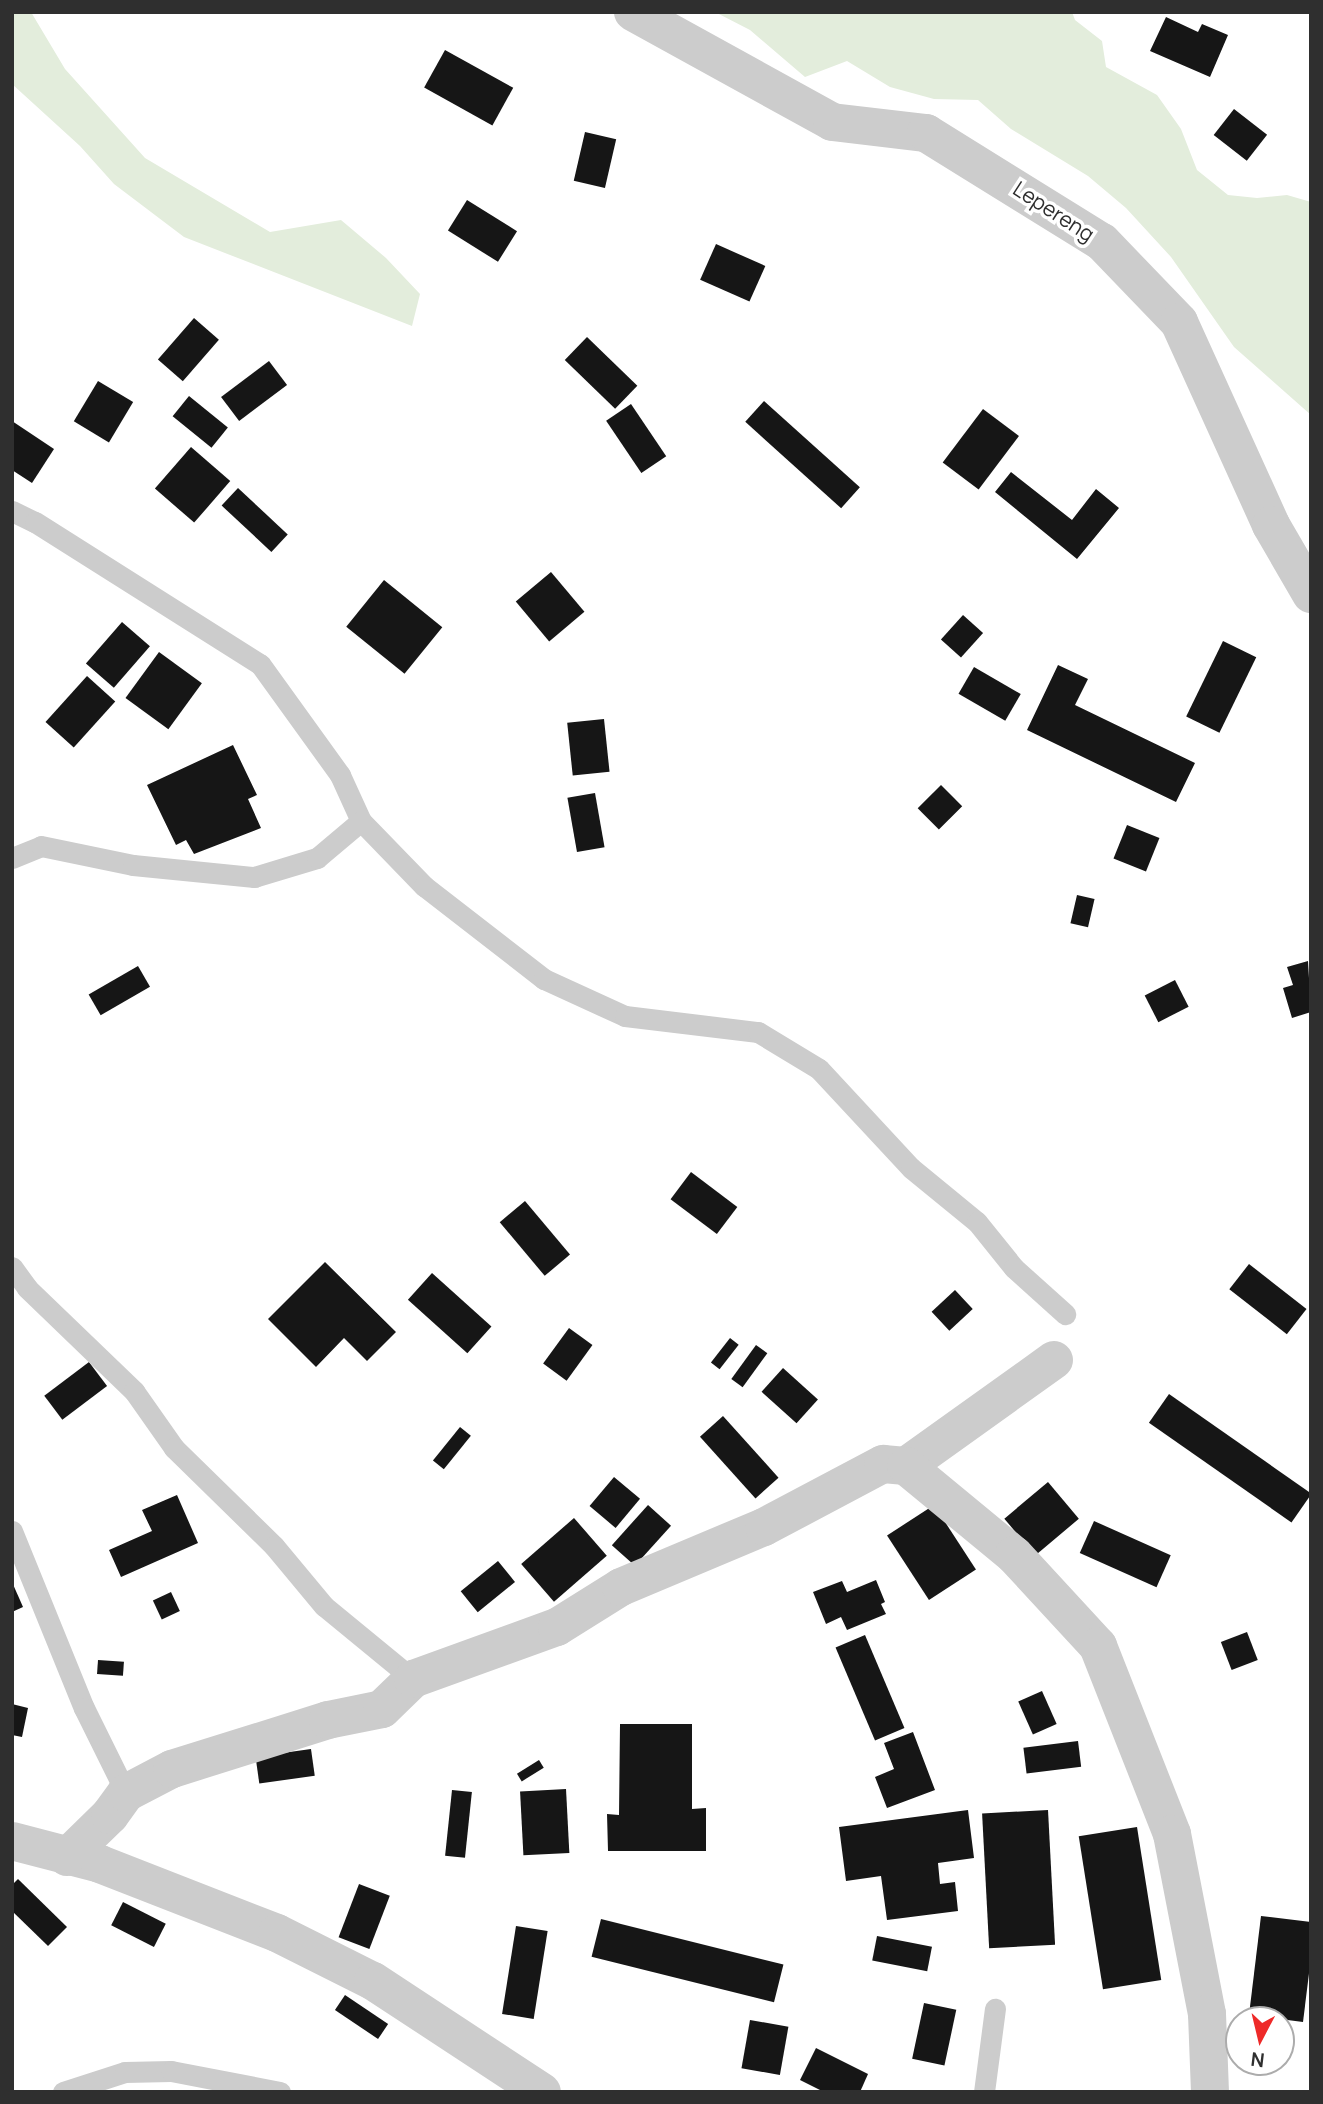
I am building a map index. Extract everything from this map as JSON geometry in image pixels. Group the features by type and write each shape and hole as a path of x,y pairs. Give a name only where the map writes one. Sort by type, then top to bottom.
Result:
{"street":[{"name":"Lepereng","path":"633,12 832,122 926,133 1102,242 1179,322 1271,525 1311,594"},
{"path":"906,1466 1054,1360"},
{"path":"67,1857 110,1815 126,1793 172,1769 328,1720 382,1709 413,1679 557,1628 621,1587 764,1527 883,1464 906,1466 1014,1555 1098,1646 1172,1834 1207,2014 1210,2092"},
{"path":"12,1841 171,1890 277,1933 373,1981 542,2092"}],"lane":[{"path":"12,511 36,522 260,664 340,775 361,821 424,886 544,979 625,1016 758,1032 819,1069 911,1168 977,1222 1014,1268 1065,1314"},
{"path":"12,858 41,846 133,865 254,877 317,858 361,821"},
{"path":"12,1267 27,1288 134,1391 174,1448 274,1546 324,1606 413,1679"},
{"path":"12,1531 84,1708 126,1793"},
{"path":"984,2092 995,2009"},
{"path":"63,2092 125,2072 171,2071 280,2092"}],"green space":[{"path":"12,12 31,12 65,69 145,158 270,232 341,220 386,258 420,294 412,326 184,237 114,184 80,146 12,84"},
{"path":"715,12 1072,12 1075,20 1102,41 1106,67 1157,95 1181,129 1197,170 1228,195 1257,198 1287,195 1311,202 1311,415 1234,347 1171,257 1126,208 1088,176 1011,129 978,100 934,99 890,87 847,61 805,77 750,30"}],"building":[{"path":"1166,17 1198,32 1202,24 1228,35 1210,77 1150,51"},
{"path":"445,50 513,88 492,125 424,88"},
{"path":"1234,109 1267,135 1247,161 1214,135"},
{"path":"585,132 616,139 605,188 574,181"},
{"path":"467,200 517,231 498,262 448,231"},
{"path":"716,244 765,266 749,302 700,280"},
{"path":"194,318 219,340 183,381 158,360"},
{"path":"587,337 637,386 615,409 565,360"},
{"path":"269,361 287,385 239,421 221,397"},
{"path":"98,381 133,402 109,442 74,421"},
{"path":"189,396 228,427 211,448 173,416"},
{"path":"764,401 860,487 841,508 745,422"},
{"path":"631,404 666,456 641,473 606,421"},
{"path":"983,409 1019,436 979,490 943,463"},
{"path":"12,421 54,449 32,483 12,470"},
{"path":"191,447 230,481 194,523 155,489"},
{"path":"1011,472 1072,520 1096,489 1119,508 1077,559 995,492"},
{"path":"238,488 288,534 271,552 222,506"},
{"path":"551,572 584,612 549,641 516,602"},
{"path":"384,580 442,627 405,674 346,627"},
{"path":"963,615 983,633 961,658 941,640"},
{"path":"122,622 150,646 114,688 86,664"},
{"path":"1223,641 1256,657 1219,733 1186,716"},
{"path":"159,652 202,683 168,729 125,698"},
{"path":"1058,665 1088,679 1075,705 1195,763 1176,802 1027,730"},
{"path":"974,667 1021,694 1005,721 958,694"},
{"path":"87,676 115,701 74,748 46,722"},
{"path":"604,719 610,772 573,776 567,723"},
{"path":"233,745 257,795 248,799 261,828 194,854 186,840 176,845 147,785"},
{"path":"941,785 962,806 939,830 918,808"},
{"path":"595,793 605,847 577,852 567,798"},
{"path":"1127,825 1159,838 1146,871 1114,858"},
{"path":"1077,895 1095,899 1088,927 1070,923"},
{"path":"1308,961 1311,1012 1292,1018 1283,988 1293,985 1287,967"},
{"path":"138,966 150,987 101,1015 89,994"},
{"path":"1175,980 1189,1007 1158,1022 1145,995"},
{"path":"691,1172 737,1207 717,1234 671,1199"},
{"path":"525,1201 570,1255 545,1276 500,1222"},
{"path":"325,1262 396,1332 367,1361 344,1338 316,1367 268,1319"},
{"path":"1249,1264 1307,1309 1287,1334 1229,1289"},
{"path":"432,1273 491,1327 467,1353 408,1300"},
{"path":"955,1290 973,1309 949,1331 932,1312"},
{"path":"569,1328 592,1345 567,1381 543,1364"},
{"path":"730,1338 739,1345 720,1369 711,1362"},
{"path":"756,1345 767,1353 743,1387 731,1379"},
{"path":"89,1362 107,1386 62,1420 44,1396"},
{"path":"783,1368 818,1399 797,1423 762,1392"},
{"path":"1169,1394 1311,1493 1291,1522 1149,1423"},
{"path":"723,1416 779,1478 756,1498 700,1437"},
{"path":"460,1427 471,1436 444,1469 433,1460"},
{"path":"614,1477 640,1499 616,1528 590,1506"},
{"path":"1048,1482 1079,1519 1035,1555 1004,1519"},
{"path":"177,1495 198,1543 121,1577 109,1550 152,1531 142,1510"},
{"path":"648,1505 671,1526 635,1566 612,1545"},
{"path":"934,1505 976,1570 929,1600 887,1535"},
{"path":"574,1518 607,1556 554,1602 521,1564"},
{"path":"1094,1521 1171,1555 1157,1587 1080,1553"},
{"path":"498,1561 515,1582 478,1612 461,1591"},
{"path":"876,1580 885,1602 881,1604 886,1614 847,1630 841,1617 826,1624 813,1592 842,1581 847,1592"},
{"path":"12,1582 23,1607 12,1612"},
{"path":"171,1592 180,1611 162,1619 153,1600"},
{"path":"1247,1632 1258,1660 1232,1670 1221,1642"},
{"path":"865,1635 904,1728 875,1740 836,1648"},
{"path":"98,1660 124,1662 123,1676 97,1674"},
{"path":"1042,1691 1057,1724 1033,1734 1018,1702"},
{"path":"12,1704 28,1708 22,1737 12,1735"},
{"path":"620,1724 692,1724 692,1809 706,1808 706,1851 608,1851 607,1814 619,1815"},
{"path":"913,1732 935,1790 887,1808 875,1777 894,1769 884,1743"},
{"path":"1078,1741 1081,1767 1027,1774 1023,1748"},
{"path":"311,1749 315,1776 259,1784 256,1757"},
{"path":"539,1760 544,1768 522,1781 517,1774"},
{"path":"566,1789 569,1853 523,1855 520,1791"},
{"path":"452,1790 472,1792 465,1858 445,1856"},
{"path":"968,1810 974,1858 938,1863 940,1884 955,1882 958,1911 887,1920 881,1876 846,1881 839,1827"},
{"path":"1048,1810 1055,1945 989,1948 982,1813"},
{"path":"1137,1827 1161,1980 1103,1989 1079,1836"},
{"path":"18,1879 67,1927 48,1946 12,1911 12,1885"},
{"path":"359,1884 390,1896 369,1949 339,1937"},
{"path":"123,1902 166,1924 154,1947 111,1925"},
{"path":"1261,1916 1311,1922 1311,1957 1303,2022 1295,2021 1295,2006 1250,2006"},
{"path":"601,1919 783,1964 774,2002 592,1957"},
{"path":"516,1926 548,1931 534,2019 502,2014"},
{"path":"877,1936 932,1947 927,1971 872,1961"},
{"path":"345,1995 388,2024 378,2039 335,2010"},
{"path":"924,2003 956,2010 944,2066 912,2059"},
{"path":"750,2020 788,2027 780,2075 741,2068"},
{"path":"816,2048 868,2074 860,2092 824,2092 800,2080"}]}
